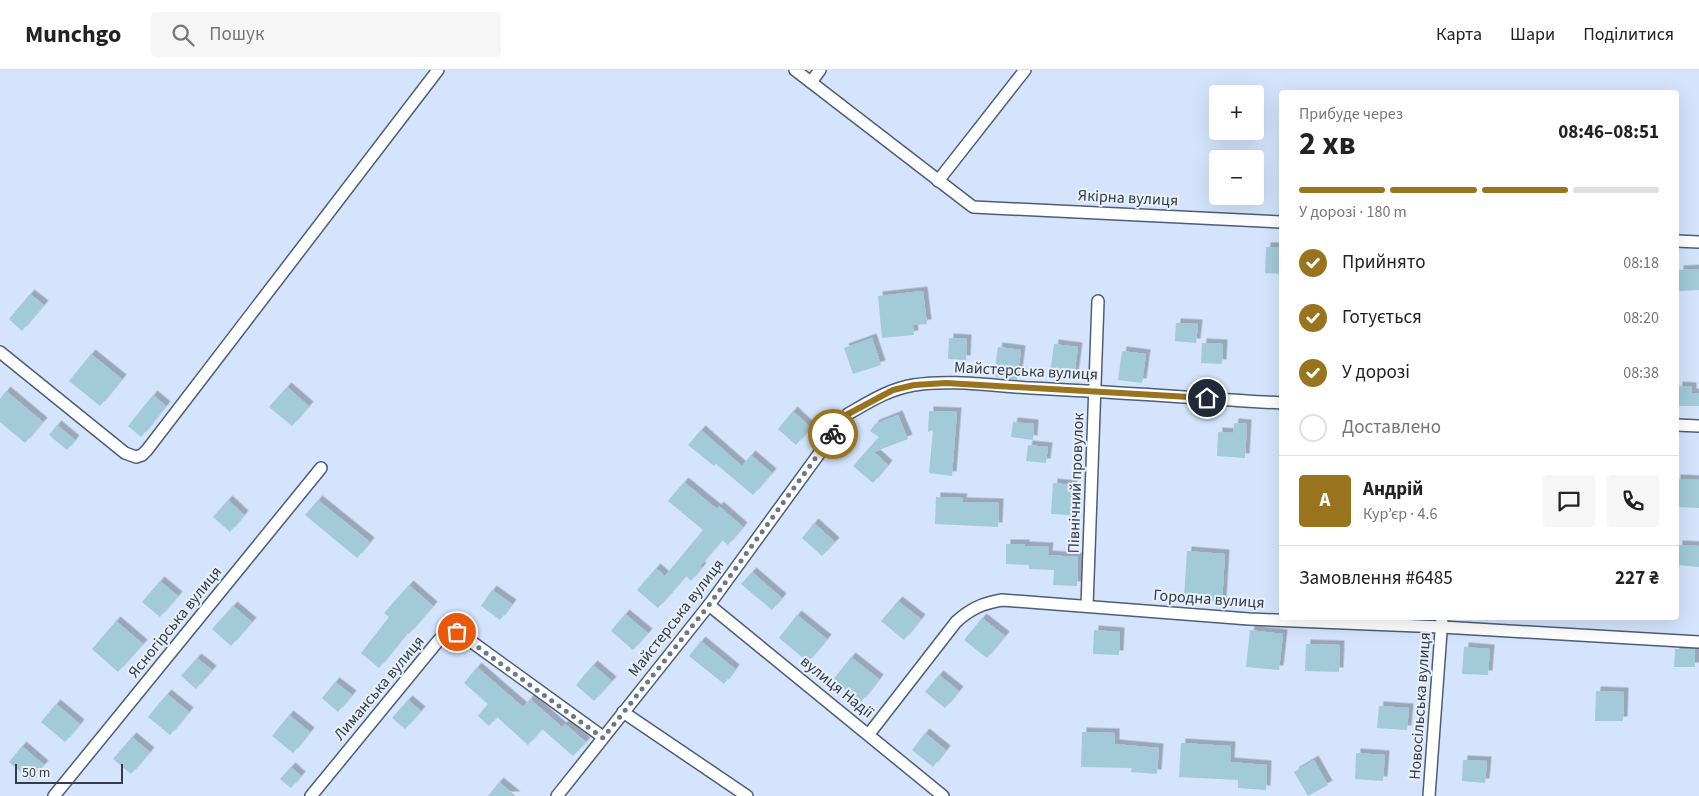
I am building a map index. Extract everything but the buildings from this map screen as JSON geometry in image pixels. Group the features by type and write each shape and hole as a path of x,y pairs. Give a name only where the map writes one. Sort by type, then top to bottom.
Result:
{"street":[{"path":"0,352 126,453 136,457 142,455 438,70"},
{"path":"795,70 938,181 1025,70"},
{"path":"811,82 820,70"},
{"name":"Якірна вулиця","path":"938,181 973,207 1279,222"},
{"path":"1679,241 1699,242"},
{"name":"Північний провулок","path":"1087,606 1098,301"},
{"name":"Майстерська вулиця","path":"557,796 709,605 848,414 856,409 893,390 914,385 946,383 1279,404"},
{"path":"1679,425 1699,426"},
{"name":"Ясногірська вулиця","path":"54,796 321,468"},
{"name":"Городна вулиця","path":"868,734 956,622 967,611 979,605 1002,600 1249,619 1279,619"},
{"name":"вулиця Надії","path":"709,605 943,796"},
{"name":"Городна вулиця","path":"1313,620 1442,622 1699,642"},
{"name":"Новосільська вулиця","path":"1429,796 1442,622"},
{"name":"Лиманська вулиця","path":"311,796 438,641 450,631 457,632 465,637 603,738"},
{"path":"623,712 739,794"}],"way so far":[{"path":"457,632 603,738 709,605 833,434"}],"route":[{"path":"833,434 848,414 893,390 914,385 946,383 1207,398"}]}
